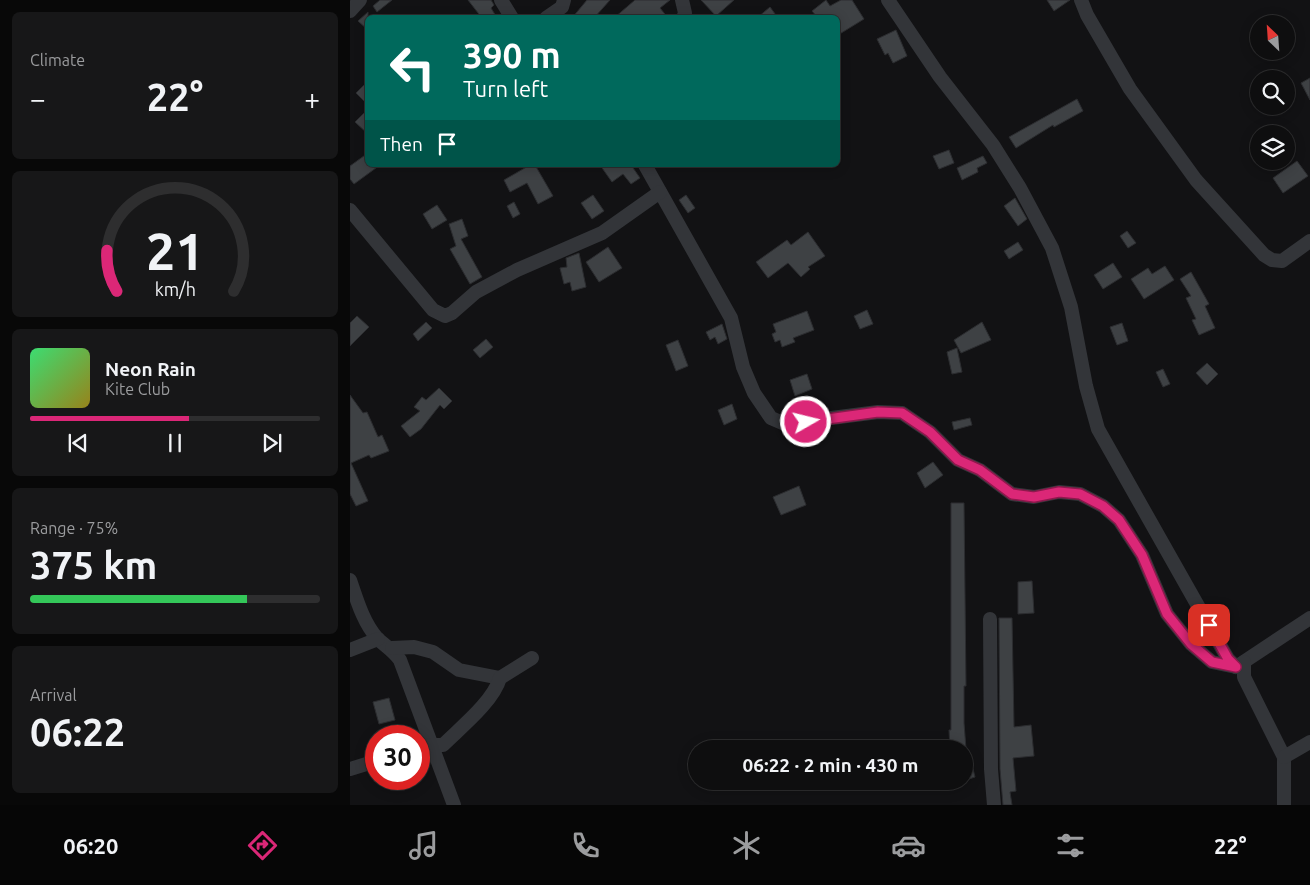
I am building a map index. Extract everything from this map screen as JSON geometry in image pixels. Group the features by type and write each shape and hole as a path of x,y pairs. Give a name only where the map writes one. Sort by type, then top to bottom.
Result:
{"street":[{"path":"350,11 360,0"},
{"path":"501,0 510,15"},
{"path":"550,15 562,7 564,0"},
{"path":"682,0 684,15"},
{"path":"888,0 940,77 993,145 1020,188 1052,248 1071,307 1086,386 1098,429 1228,659 1240,664"},
{"path":"1081,0 1087,15 1130,89 1196,180 1264,255 1272,260 1282,261 1310,241"},
{"path":"646,167 731,318 743,368 754,393 771,418 785,424 878,412 902,413 930,432 958,460 980,470 1012,494 1034,497 1059,492 1080,494 1103,506 1119,520 1142,555 1167,614 1191,644 1212,662 1240,664 1310,618"},
{"path":"350,210 433,310 445,316 452,314 476,292 517,270 602,233 660,192"},
{"path":"350,580 367,625 378,639 392,648 400,660 419,725"},
{"path":"990,619 991,769 994,805"},
{"path":"350,650 378,639"},
{"path":"392,648 414,647 424,649 433,652 458,670 500,678"},
{"path":"430,746 443,745 474,714 497,687 500,678 532,658"},
{"path":"1240,664 1244,677 1284,757 1284,805"},
{"path":"1284,757 1310,742"},
{"path":"430,756 454,805"},
{"path":"350,769 365,764"}],"building":[{"path":"380,0 392,0 377,12 373,6"},
{"path":"468,0 491,0 494,5 491,8 495,15 480,15"},
{"path":"587,0 610,0 597,15 574,15"},
{"path":"635,0 670,0 660,8 666,15 618,15"},
{"path":"701,0 734,0 717,15"},
{"path":"826,0 830,6 841,0 852,0 864,19 840,34 840,15 815,15 812,11"},
{"path":"1047,0 1070,0 1054,11"},
{"path":"770,7 776,15 761,15"},
{"path":"368,12 368,15 365,15 365,27 358,21"},
{"path":"896,30 907,56 893,63 888,53 885,55 877,39"},
{"path":"1310,78 1310,100 1301,83"},
{"path":"365,84 365,102 356,93"},
{"path":"1077,99 1083,111 1054,127 1053,125 1016,148 1009,137"},
{"path":"364,113 365,131 355,122"},
{"path":"949,150 954,163 939,169 933,156"},
{"path":"365,155 365,167 377,167 354,184 350,179 350,166"},
{"path":"983,156 987,163 977,168 978,172 962,180 957,168"},
{"path":"1297,161 1308,176 1283,193 1273,178 1284,170 1295,170 1295,162"},
{"path":"527,167 536,167 553,196 538,204 527,183 510,192 504,180"},
{"path":"601,167 632,167 640,178 631,184 623,174 612,182"},
{"path":"593,195 604,211 592,219 581,203"},
{"path":"686,195 695,208 688,213 679,200"},
{"path":"1015,198 1027,219 1018,226 1004,206"},
{"path":"514,202 520,214 513,218 507,206"},
{"path":"437,205 447,220 432,229 423,214"},
{"path":"462,219 468,236 461,239 482,277 470,284 450,249 456,246 449,224"},
{"path":"1127,231 1136,243 1128,248 1120,236"},
{"path":"808,232 825,256 808,267 810,269 801,277 788,263 768,278 756,262 787,240 791,245"},
{"path":"1018,242 1023,250 1009,259 1004,251"},
{"path":"608,247 622,268 599,282 586,262"},
{"path":"579,253 586,287 572,291 570,282 564,284 560,268 567,267 566,258"},
{"path":"1113,263 1122,277 1103,289 1094,275"},
{"path":"1165,266 1174,280 1144,299 1131,279 1148,268 1152,274"},
{"path":"1191,272 1209,304 1205,306 1215,328 1199,335 1192,320 1196,319 1186,298 1191,296 1180,279"},
{"path":"867,310 873,324 860,329 854,316"},
{"path":"807,311 814,330 793,338 795,342 782,347 780,340 775,342 772,334 776,332 773,324"},
{"path":"357,316 369,327 350,346 350,323"},
{"path":"426,322 432,328 418,341 413,334"},
{"path":"982,322 991,340 961,353 954,340"},
{"path":"1122,323 1128,341 1117,345 1110,327"},
{"path":"722,324 727,339 718,344 715,337 710,340 706,332"},
{"path":"486,339 493,347 480,358 473,350"},
{"path":"678,340 688,366 676,371 666,345"},
{"path":"957,348 962,372 952,374 947,352"},
{"path":"1207,363 1218,374 1207,385 1196,373"},
{"path":"1163,369 1170,384 1163,387 1156,372"},
{"path":"807,374 812,389 795,396 790,380"},
{"path":"439,388 452,401 444,409 440,405 421,429 410,437 401,426 420,411 414,407 422,397 426,400"},
{"path":"350,395 363,413 367,412 378,437 382,435 389,451 371,458 369,455 351,463 368,501 356,506 350,494"},
{"path":"732,404 737,419 724,425 718,410"},
{"path":"970,418 972,425 954,430 952,422"},
{"path":"933,462 943,475 925,488 917,473"},
{"path":"799,486 806,505 781,515 773,497"},
{"path":"951,503 964,503 965,740 950,740 949,730 951,730"},
{"path":"1032,581 1034,613 1018,614 1018,582"},
{"path":"999,618 1012,618 1014,727 1031,725 1034,756 1013,758 1016,791 1010,792 1012,805 1003,805 1000,769"},
{"path":"389,698 395,720 379,724 373,702"}],"route":[{"path":"806,422 878,412 902,413 930,432 958,460 980,470 1012,494 1034,497 1059,492 1080,494 1103,506 1119,520 1142,555 1167,614 1191,644 1212,662 1236,667 1228,659 1209,625"}]}
